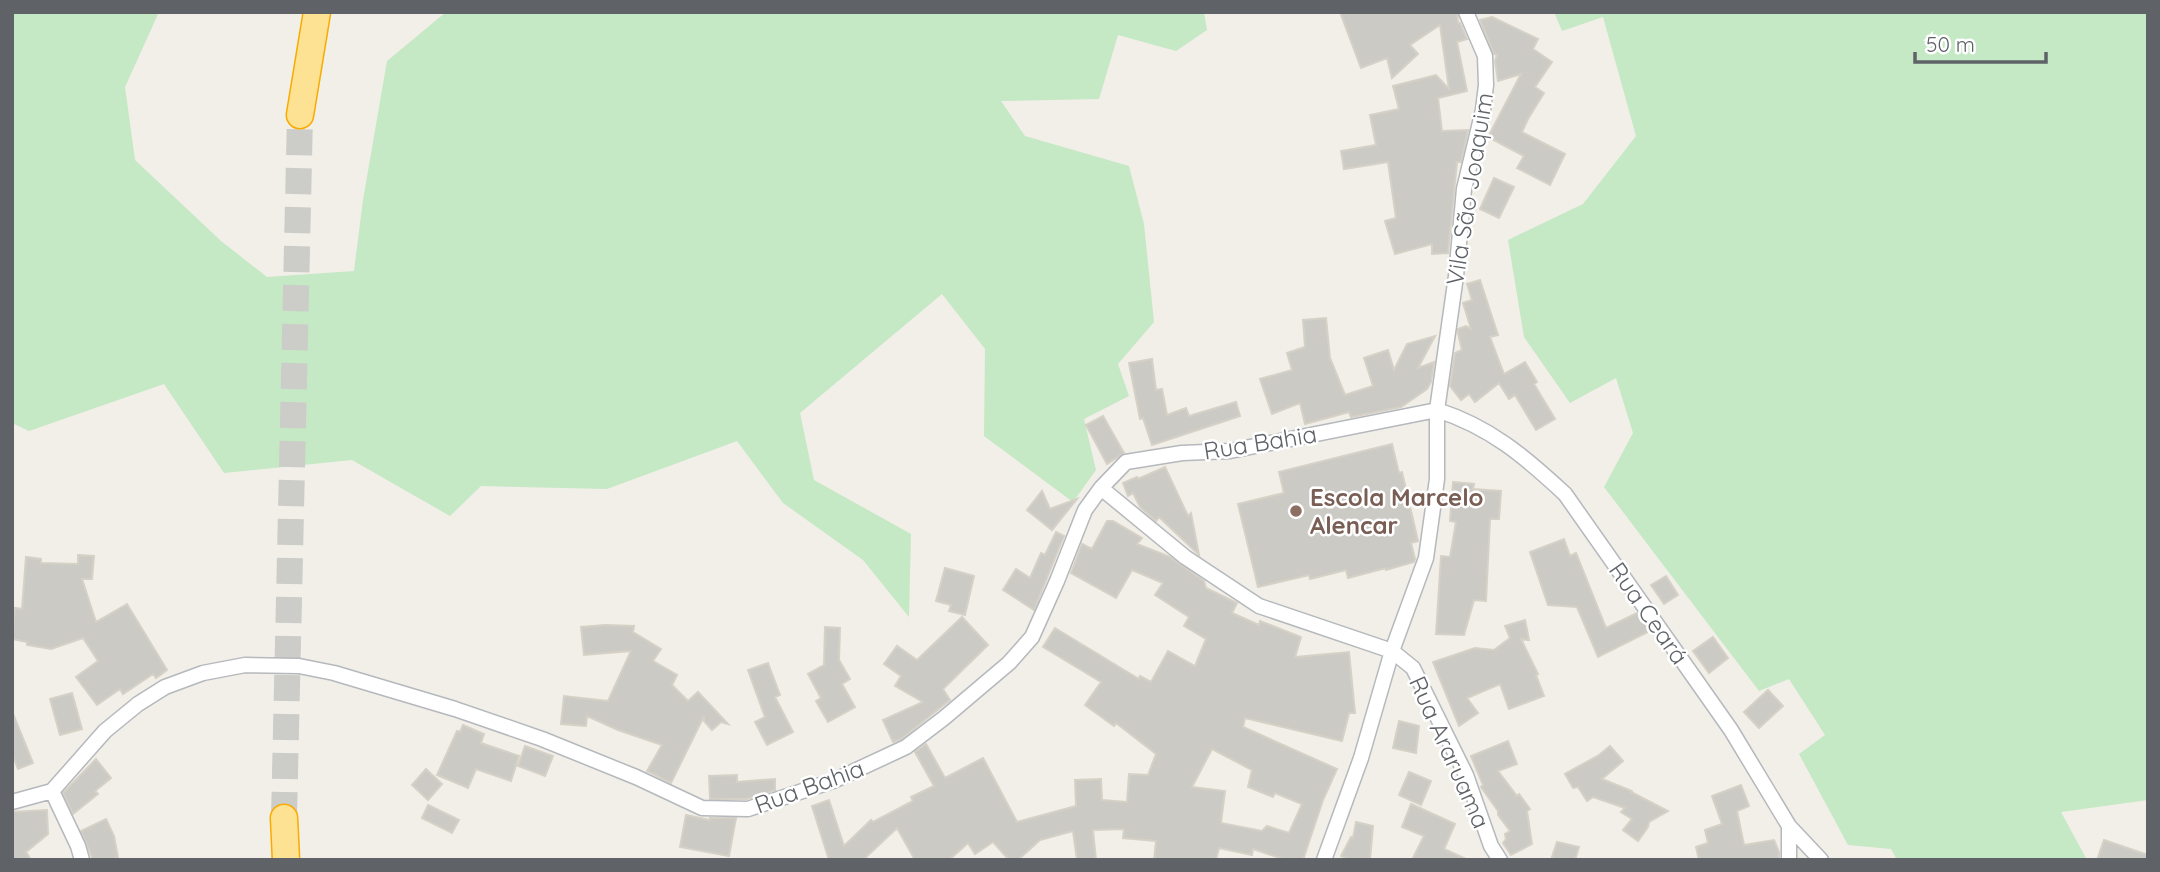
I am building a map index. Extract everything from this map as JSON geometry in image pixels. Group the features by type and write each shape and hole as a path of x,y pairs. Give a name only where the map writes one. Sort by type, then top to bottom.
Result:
{"highway":[{"path":"300,115 317,12"},
{"path":"284,818 285,860"}],"street":[{"name":"Vila São Joaquim","path":"1324,860 1361,758 1392,651 1426,558 1437,479 1437,410 1456,276 1464,189 1483,110 1486,85 1485,56 1466,12"},
{"name":"Rua Bahia","path":"52,791 105,731 138,704 165,687 203,673 244,665 299,666 334,673 455,709 542,739 636,777 702,808 748,809 833,781 906,747 1009,663 1032,636 1085,510 1101,488 1126,462 1182,453 1230,452 1437,410"},
{"name":"Rua Ceará","path":"1437,410 1487,430 1536,467 1565,494 1731,730 1789,826 1821,860"},
{"name":"Rua Araruama","path":"1101,488 1185,557 1259,606 1392,651 1413,668 1466,775 1491,846 1500,860"},
{"path":"12,803 52,791 82,860"},
{"path":"1789,826 1789,860"}],"green space":[{"path":"12,12 159,12 125,87 135,160 221,241 267,277 354,271 363,200 387,61 446,12 1204,12 1207,30 1176,51 1118,35 1099,99 1001,101 1025,136 1129,166 1144,224 1154,322 1118,364 1129,396 1084,419 1096,470 1073,502 984,436 985,349 942,294 800,413 814,480 911,534 909,617 863,560 783,503 737,441 607,489 481,486 450,516 352,460 224,473 164,384 29,431 12,423"},
{"path":"1554,12 2148,12 2148,800 2061,812 2087,860 1897,860 1891,849 1848,845 1799,754 1825,735 1789,679 1759,691 1604,487 1633,433 1616,378 1570,403 1524,337 1508,240 1583,204 1636,136 1603,17 1562,31"}],"building":[{"path":"1340,12 1457,12 1458,23 1467,39 1457,42 1467,91 1438,98 1442,131 1468,130 1461,162 1457,162 1448,253 1432,254 1432,244 1395,254 1385,221 1396,218 1388,162 1344,169 1341,151 1376,145 1370,115 1399,109 1393,86 1436,75 1449,89 1440,25 1410,45 1418,54 1392,78 1387,58 1361,68"},
{"path":"1492,17 1538,39 1533,49 1552,62 1535,87 1544,93 1522,132 1565,154 1550,185 1517,168 1524,156 1488,137 1521,74 1498,81 1495,61 1497,55 1494,54 1480,20"},
{"path":"1494,178 1514,187 1499,218 1480,209"},
{"path":"1480,280 1498,335 1490,337 1504,374 1525,362 1537,382 1534,384 1555,419 1536,430 1515,395 1509,399 1499,383 1475,402 1469,394 1461,400 1450,386 1455,353 1462,350 1458,329 1466,326 1471,329 1463,303 1472,300 1467,284"},
{"path":"1326,318 1330,358 1345,395 1373,386 1364,358 1388,350 1394,370 1407,344 1435,336 1418,368 1434,362 1431,382 1427,389 1401,407 1351,417 1349,412 1305,424 1300,403 1272,414 1260,379 1292,370 1287,353 1305,347 1303,320"},
{"path":"1152,359 1156,390 1162,389 1167,415 1186,408 1189,416 1236,402 1240,416 1152,445 1143,418 1140,419 1129,363"},
{"path":"1103,416 1124,453 1107,464 1086,425"},
{"name":"Escola Marcelo Alencar","path":"1392,444 1399,473 1402,472 1418,541 1411,543 1414,562 1348,578 1346,570 1310,579 1309,575 1258,587 1238,504 1284,493 1279,472"},
{"path":"1165,467 1188,516 1191,513 1199,555 1159,517 1156,521 1140,507 1133,493 1128,496 1123,483"},
{"path":"1453,482 1474,484 1473,489 1501,491 1499,519 1490,519 1486,601 1474,600 1464,635 1436,634 1441,556 1450,557 1456,522 1450,521"},
{"path":"1042,491 1050,509 1077,499 1052,530 1027,510"},
{"path":"1107,521 1113,521 1142,538 1137,544 1170,557 1204,581 1206,588 1237,603 1232,613 1259,625 1260,621 1301,637 1295,657 1349,652 1355,713 1349,713 1342,741 1245,718 1243,727 1337,769 1323,800 1303,860 1286,860 1253,849 1252,855 1219,848 1216,860 1154,860 1156,841 1123,838 1124,829 1093,830 1096,860 1077,860 1073,831 1040,840 1018,860 1009,860 993,842 975,854 968,843 949,860 915,860 897,828 863,860 829,860 812,806 829,800 844,846 871,820 873,822 913,801 911,797 934,786 915,752 926,744 945,778 983,758 1017,822 1076,806 1075,780 1101,779 1102,800 1127,802 1129,774 1148,775 1156,754 1116,723 1114,726 1085,705 1101,682 1043,647 1055,628 1139,679 1140,676 1151,682 1168,651 1195,666 1206,639 1184,626 1189,617 1155,595 1163,583 1132,570 1116,598 1071,573 1082,544 1092,549","holes":["1212,749 1252,770 1248,787 1273,797 1275,793 1302,804 1289,833 1267,826 1262,831 1221,823 1225,791 1192,787"]},
{"path":"1056,532 1064,536 1034,610 1003,590 1016,569 1030,578 1041,553 1045,555"},
{"path":"1564,539 1570,556 1576,553 1606,628 1637,613 1650,631 1598,657 1577,607 1548,605 1530,552"},
{"path":"78,555 94,556 92,579 82,579 96,622 127,604 167,670 156,678 153,674 123,694 120,689 97,705 76,677 98,661 83,638 51,649 12,639 15,608 22,609 26,557 41,559 41,563 78,564"},
{"path":"945,568 974,576 965,615 949,611 951,605 936,601"},
{"path":"1666,576 1678,595 1664,604 1651,585"},
{"path":"962,617 988,645 943,689 950,700 901,739 893,742 883,720 923,702 895,686 901,676 884,664 897,646 917,660"},
{"path":"1525,620 1529,640 1521,639 1538,674 1536,675 1544,696 1509,709 1500,684 1467,698 1478,713 1459,726 1433,662 1475,648 1494,650 1510,638 1505,626"},
{"path":"634,626 633,632 661,649 653,661 677,675 672,685 688,701 698,692 728,724 721,722 712,730 704,721 704,716 671,783 647,771 662,745 587,716 586,726 561,724 564,696 608,701 631,651 584,655 581,627"},
{"path":"825,627 840,628 839,660 850,679 842,684 855,707 828,722 816,701 821,698 808,674 824,665"},
{"path":"1713,637 1728,658 1709,673 1693,651"},
{"path":"768,663 780,695 775,697 793,732 767,745 755,722 765,717 748,670"},
{"path":"1768,690 1783,706 1759,728 1744,712"},
{"path":"72,693 82,729 60,735 50,699"},
{"path":"12,711 33,763 18,769 12,754"},
{"path":"1399,721 1419,726 1416,753 1393,748"},
{"path":"463,725 484,734 481,743 519,756 511,781 476,769 468,788 437,775 457,731 460,732"},
{"path":"1508,741 1517,764 1498,771 1530,809 1527,811 1532,844 1511,855 1503,843 1505,834 1510,831 1481,787 1483,785 1471,756"},
{"path":"525,746 553,756 545,776 518,766"},
{"path":"1610,746 1623,761 1602,779 1632,791 1668,811 1649,822 1638,841 1623,830 1632,819 1621,812 1625,808 1593,797 1587,801 1578,787 1573,788 1565,774"},
{"path":"96,759 111,778 95,791 98,794 73,814 63,793"},
{"path":"426,769 442,784 428,800 412,785"},
{"path":"1409,772 1431,781 1421,805 1399,795"},
{"path":"737,775 737,782 775,779 775,790 747,799 710,799 709,776"},
{"path":"1741,785 1749,806 1737,811 1744,845 1774,840 1779,860 1699,860 1696,847 1708,843 1705,830 1722,824 1712,796"},
{"path":"1411,804 1455,824 1444,849 1468,860 1412,860 1424,836 1402,827"},
{"path":"428,805 459,820 452,833 422,818"},
{"path":"47,810 48,834 26,852 31,860 12,860 12,812"},
{"path":"686,815 710,820 736,818 729,856 680,847"},
{"path":"106,819 114,836 118,857 112,860 93,860 81,831"},
{"path":"1356,822 1373,826 1370,860 1350,860 1341,856 1351,837 1353,838"},
{"path":"2104,840 2148,855 2148,860 2097,860"},
{"path":"1557,842 1579,847 1575,860 1551,860"}],"tunnel":[{"path":"284,818 300,115"}],"place":[{"name":"Escola Marcelo Alencar","path":"1296,511"}]}
